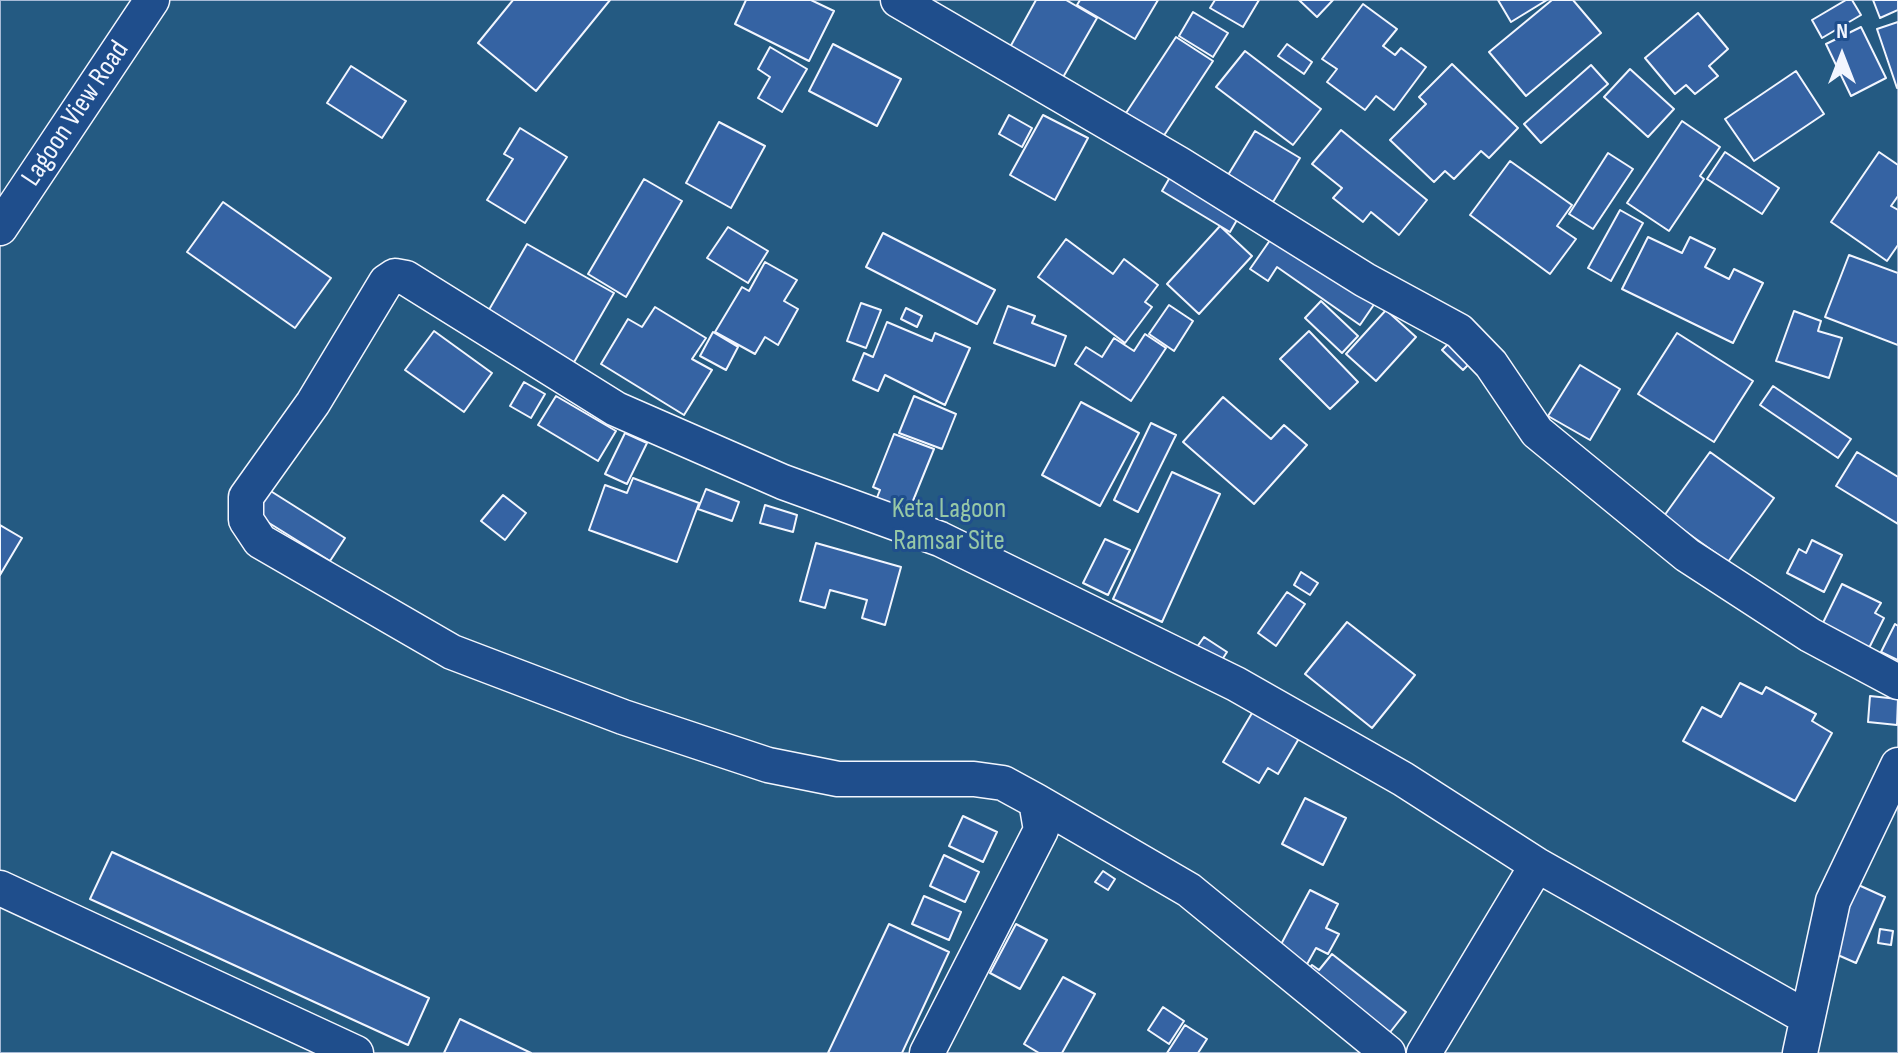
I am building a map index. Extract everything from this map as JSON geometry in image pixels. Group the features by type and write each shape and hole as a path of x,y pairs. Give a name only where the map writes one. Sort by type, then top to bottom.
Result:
{"street":[{"name":"Lagoon View Road","path":"0,228 152,0"},
{"path":"898,0 1140,141 1365,280 1459,331 1491,364 1537,432 1687,555 1810,635 1898,682"},
{"path":"1388,1053 1189,890 1003,783 974,779 838,779 768,765 623,717 466,657 260,541 246,520 246,497 313,403 386,282 395,276 406,278 616,409 783,482 940,539 1236,684 1403,779 1537,865 1806,1017"},
{"path":"1800,1053 1833,901 1898,765"},
{"path":"927,1053 1041,830 1036,801"},
{"path":"1424,1053 1537,865"},
{"path":"0,888 356,1053"}],"green space":[{"name":"Keta Lagoon Ramsar Site","path":"0,0 1898,0 1898,1053 0,1053"}],"building":[{"path":"513,0 610,0 536,91 478,43"},
{"path":"746,0 811,0 834,11 809,61 735,24"},
{"path":"1036,0 1066,0 1097,18 1062,79 1009,49"},
{"path":"1080,0 1158,0 1135,39 1077,5"},
{"path":"1215,0 1259,0 1243,27 1210,8"},
{"path":"1299,0 1333,0 1317,17"},
{"path":"1498,0 1547,0 1511,22"},
{"path":"1552,0 1573,0 1601,33 1526,96 1489,52"},
{"path":"1846,0 1852,0 1861,15 1822,38 1812,20"},
{"path":"1873,0 1898,0 1898,10 1880,18"},
{"path":"1363,4 1397,29 1383,46 1395,55 1401,48 1426,67 1394,110 1376,96 1365,110 1327,82 1337,69 1322,59"},
{"path":"1193,12 1228,33 1213,57 1179,36"},
{"path":"1698,13 1728,49 1709,66 1718,76 1695,94 1686,85 1675,94 1645,58"},
{"path":"1898,22 1898,88 1897,88 1877,29"},
{"path":"1861,27 1886,78 1851,96 1826,44"},
{"path":"1176,37 1213,61 1163,137 1126,113"},
{"path":"833,44 901,79 877,126 809,91"},
{"path":"1287,44 1312,62 1304,74 1278,56"},
{"path":"770,47 807,69 782,112 758,98 770,77 758,69"},
{"path":"1245,51 1321,109 1293,145 1216,87"},
{"path":"1452,64 1518,128 1489,158 1481,151 1454,179 1445,171 1434,182 1390,140 1426,104 1419,97"},
{"path":"1591,65 1608,84 1541,143 1524,124"},
{"path":"351,66 406,101 382,138 327,103"},
{"path":"1630,69 1674,109 1648,137 1604,97"},
{"path":"1796,71 1824,114 1754,161 1725,119"},
{"path":"1009,115 1032,128 1022,147 999,134"},
{"path":"1043,115 1088,138 1055,200 1010,175"},
{"path":"1682,121 1720,147 1700,176 1704,179 1669,231 1627,203"},
{"path":"719,122 765,146 731,208 686,183"},
{"path":"520,128 567,157 525,223 487,200 513,159 504,154"},
{"path":"1341,130 1427,200 1399,235 1371,212 1363,222 1333,198 1342,188 1312,164"},
{"path":"1255,131 1300,158 1273,202 1228,175"},
{"path":"1725,152 1779,188 1762,214 1707,179"},
{"path":"1879,152 1898,165 1898,196 1891,206 1898,210 1898,245 1887,261 1831,222"},
{"path":"1608,153 1633,169 1593,229 1569,214"},
{"path":"1510,161 1572,205 1557,226 1576,239 1550,274 1470,215"},
{"path":"1173,172 1241,213 1230,232 1162,191"},
{"path":"644,179 682,201 626,297 588,274"},
{"path":"223,202 331,278 295,328 187,252"},
{"path":"1620,210 1643,223 1611,281 1588,268"},
{"path":"1220,226 1252,256 1199,314 1167,284"},
{"path":"728,227 768,251 748,283 707,258"},
{"path":"883,233 995,290 977,324 866,267"},
{"path":"1275,233 1375,303 1360,325 1277,267 1268,281 1250,269"},
{"path":"1648,237 1682,253 1690,237 1715,249 1705,267 1729,279 1734,269 1763,283 1733,343 1622,289"},
{"path":"1066,239 1113,274 1124,259 1158,285 1145,302 1152,307 1125,343 1038,277"},
{"path":"527,244 614,293 573,364 486,315"},
{"path":"1849,255 1898,273 1898,345 1825,317"},
{"path":"765,262 797,280 784,301 798,309 778,345 765,337 755,354 715,332 742,287 749,291"},
{"path":"1321,301 1358,336 1342,353 1305,318"},
{"path":"861,303 881,310 866,348 847,341"},
{"path":"1169,305 1193,321 1174,351 1149,334"},
{"path":"1008,306 1035,316 1032,323 1066,336 1055,366 994,343"},
{"path":"655,307 706,338 692,359 712,370 684,415 601,364 628,319 642,327"},
{"path":"906,308 922,316 917,327 901,319"},
{"path":"1386,310 1416,337 1376,381 1346,354"},
{"path":"1794,311 1821,321 1818,331 1842,338 1829,378 1776,361"},
{"path":"887,322 932,341 935,333 970,348 945,405 885,375 878,391 853,380 864,353 873,357"},
{"path":"434,331 492,373 464,412 405,370"},
{"path":"1309,331 1358,382 1330,409 1280,359"},
{"path":"713,332 738,347 726,370 700,356"},
{"path":"1677,333 1753,381 1714,442 1638,394"},
{"path":"1145,334 1166,348 1131,401 1075,364 1086,347 1102,357 1114,338 1134,351"},
{"path":"1454,338 1475,358 1463,370 1442,350"},
{"path":"1580,365 1620,389 1590,440 1548,416"},
{"path":"524,382 545,394 531,418 510,406"},
{"path":"1773,386 1851,439 1838,458 1760,405"},
{"path":"556,396 616,431 598,461 538,425"},
{"path":"914,396 956,414 942,449 899,433"},
{"path":"1223,397 1271,439 1284,425 1307,445 1254,504 1183,442"},
{"path":"1081,402 1139,433 1100,506 1042,475"},
{"path":"1151,423 1176,435 1138,512 1114,500"},
{"path":"625,433 647,443 627,484 605,474"},
{"path":"894,434 934,449 906,518 874,505 880,490 873,487"},
{"path":"1710,452 1774,498 1728,562 1664,516"},
{"path":"1857,452 1898,477 1898,524 1836,486"},
{"path":"1172,472 1220,494 1162,622 1113,599"},
{"path":"633,478 699,503 677,562 589,530 605,485 627,493"},
{"path":"706,489 739,502 732,521 698,509"},
{"path":"269,490 345,538 330,561 253,513"},
{"path":"503,495 526,513 505,540 481,521"},
{"path":"765,505 797,515 793,532 760,523"},
{"path":"0,525 22,538 0,575"},
{"path":"1105,539 1130,550 1108,595 1083,583"},
{"path":"1812,540 1842,555 1824,592 1787,573 1799,549 1806,553"},
{"path":"816,543 901,567 885,625 862,618 867,600 830,590 825,608 800,601"},
{"path":"1301,572 1318,583 1310,595 1294,585"},
{"path":"1842,584 1881,603 1875,613 1884,618 1866,654 1819,631"},
{"path":"1287,592 1305,604 1276,646 1258,633"},
{"path":"1347,622 1415,675 1372,728 1305,674"},
{"path":"1895,624 1898,626 1898,660 1881,652"},
{"path":"1204,637 1227,652 1216,669 1192,654"},
{"path":"1740,683 1762,694 1766,687 1816,714 1812,721 1832,733 1795,801 1683,741 1702,707 1721,717"},
{"path":"1870,696 1898,699 1897,725 1868,722"},
{"path":"1255,708 1301,735 1278,774 1268,768 1259,783 1223,762"},
{"path":"1305,798 1346,818 1323,865 1282,844"},
{"path":"963,816 997,832 983,862 949,846"},
{"path":"112,852 429,998 408,1045 90,899"},
{"path":"944,855 979,872 965,902 930,886"},
{"path":"1103,871 1115,879 1108,890 1095,882"},
{"path":"1854,883 1885,897 1856,963 1831,952"},
{"path":"1310,890 1338,904 1326,928 1339,934 1328,954 1316,948 1306,966 1278,950"},
{"path":"924,896 961,912 949,940 912,924"},
{"path":"889,924 949,952 902,1053 828,1053"},
{"path":"1016,924 1047,940 1020,989 990,973"},
{"path":"1880,929 1893,931 1891,945 1878,943"},
{"path":"1332,954 1406,1012 1384,1040 1302,977 1312,965 1319,970"},
{"path":"1063,977 1095,994 1062,1053 1039,1053 1024,1044"},
{"path":"1163,1007 1184,1021 1169,1044 1148,1030"},
{"path":"460,1019 531,1053 444,1053"},
{"path":"1185,1025 1207,1039 1198,1053 1167,1053"}]}
